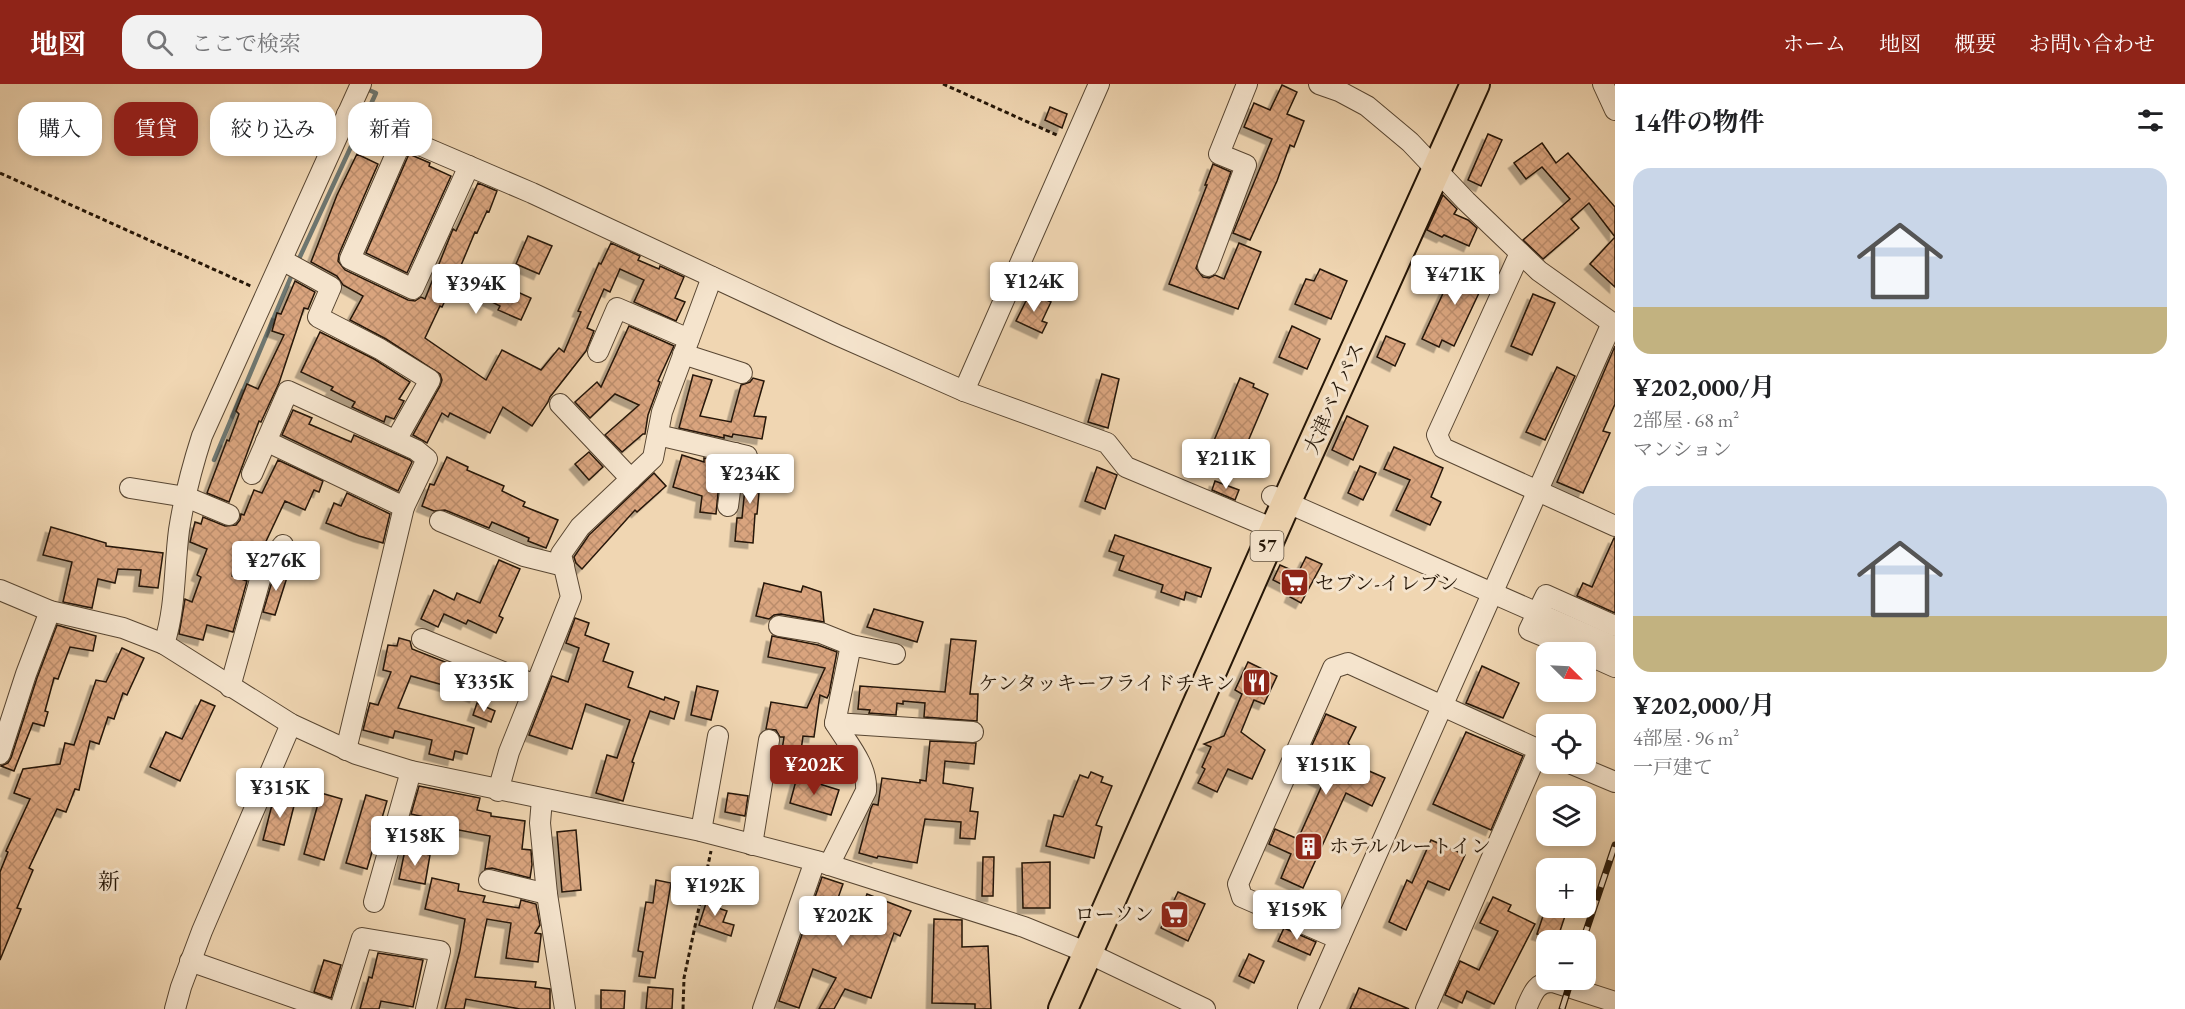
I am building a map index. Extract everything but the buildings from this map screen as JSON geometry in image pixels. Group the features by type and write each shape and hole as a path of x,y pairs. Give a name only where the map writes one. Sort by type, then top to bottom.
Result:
{"highway":[{"name":"大津バイパス","path":"1430,162 1455,84"},
{"name":"大津バイパス","path":"1063,1009 1081,950 1279,499 1430,162 1475,84"},
{"name":"大津バイパス","path":"1046,1009 1081,950"}],"street":[{"path":"164,644 170,624 180,530 190,473 202,436 361,84"},
{"path":"963,392 1099,84"},
{"path":"1208,266 1246,165 1219,154 1247,84"},
{"path":"1308,1009 1537,490 1614,324 1539,271 1466,201 1430,162 1367,106 1339,91 1319,84"},
{"path":"1603,84 1615,110"},
{"path":"432,150 532,193 963,392 1107,443 1126,467 1267,526"},
{"path":"395,156 350,259 331,287 318,317 380,349 430,380 396,440"},
{"path":"350,259 413,290 469,166"},
{"path":"1520,253 1437,435 1443,448 1615,526"},
{"path":"282,260 331,287"},
{"path":"498,790 508,752 571,597 561,554 580,527 653,458 662,412 712,277"},
{"path":"598,352 617,308 686,347 742,373"},
{"path":"252,474 288,391 396,440 416,450 427,459 404,507 346,750"},
{"path":"560,404 631,479"},
{"path":"658,435 741,455 728,506"},
{"path":"266,441 404,507"},
{"path":"130,488 186,497 229,515"},
{"path":"1279,499 1615,647"},
{"path":"440,521 524,556 564,566"},
{"path":"230,687 263,569 283,545"},
{"path":"0,590 50,611 123,628 164,644 291,724 346,750 411,771 708,833 822,863 1024,927 1081,950 1205,1009"},
{"path":"1558,642 1529,630 1546,595 1615,626"},
{"path":"0,754 50,611"},
{"path":"779,626 821,633 851,645 895,654"},
{"path":"422,639 535,685"},
{"path":"763,1009 822,863 866,791 867,781 864,768 835,723 851,645"},
{"path":"1596,658 1615,667"},
{"path":"1339,939 1242,897 1238,884 1333,668 1348,663 1536,748"},
{"path":"835,723 973,732"},
{"path":"175,1009 190,961 291,724"},
{"path":"708,833 718,735"},
{"path":"752,845 769,740"},
{"path":"1426,1009 1536,766"},
{"path":"374,902 411,771"},
{"path":"1596,774 1615,782"},
{"path":"542,799 540,823 565,1009"},
{"path":"489,880 548,894"},
{"path":"339,1009 362,938 440,951 426,1009"},
{"path":"190,961 327,1009"},
{"path":"1526,1009 1535,988 1545,981 1553,982 1589,1002 1615,1002"}],"path":[{"path":"943,84 1072,142"},
{"path":"0,173 267,293"},
{"path":"683,1009 684,978 708,833"}],"waterway":[{"path":"364,88 376,93 372,102"},
{"path":"298,261 348,153"},
{"path":"214,460 293,272"}],"railway":[{"path":"1586,930 1615,845"},
{"path":"1562,1009 1568,990"}],"place":[{"name":"セブン-イレブン","path":"1294,583"},
{"name":"ケンタッキーフライドチキン","path":"1256,683"},
{"name":"ホテル ルートイン","path":"1308,846"},
{"name":"ローソン","path":"1175,914"}],"district":[{"name":"新","path":"109,881"}]}
